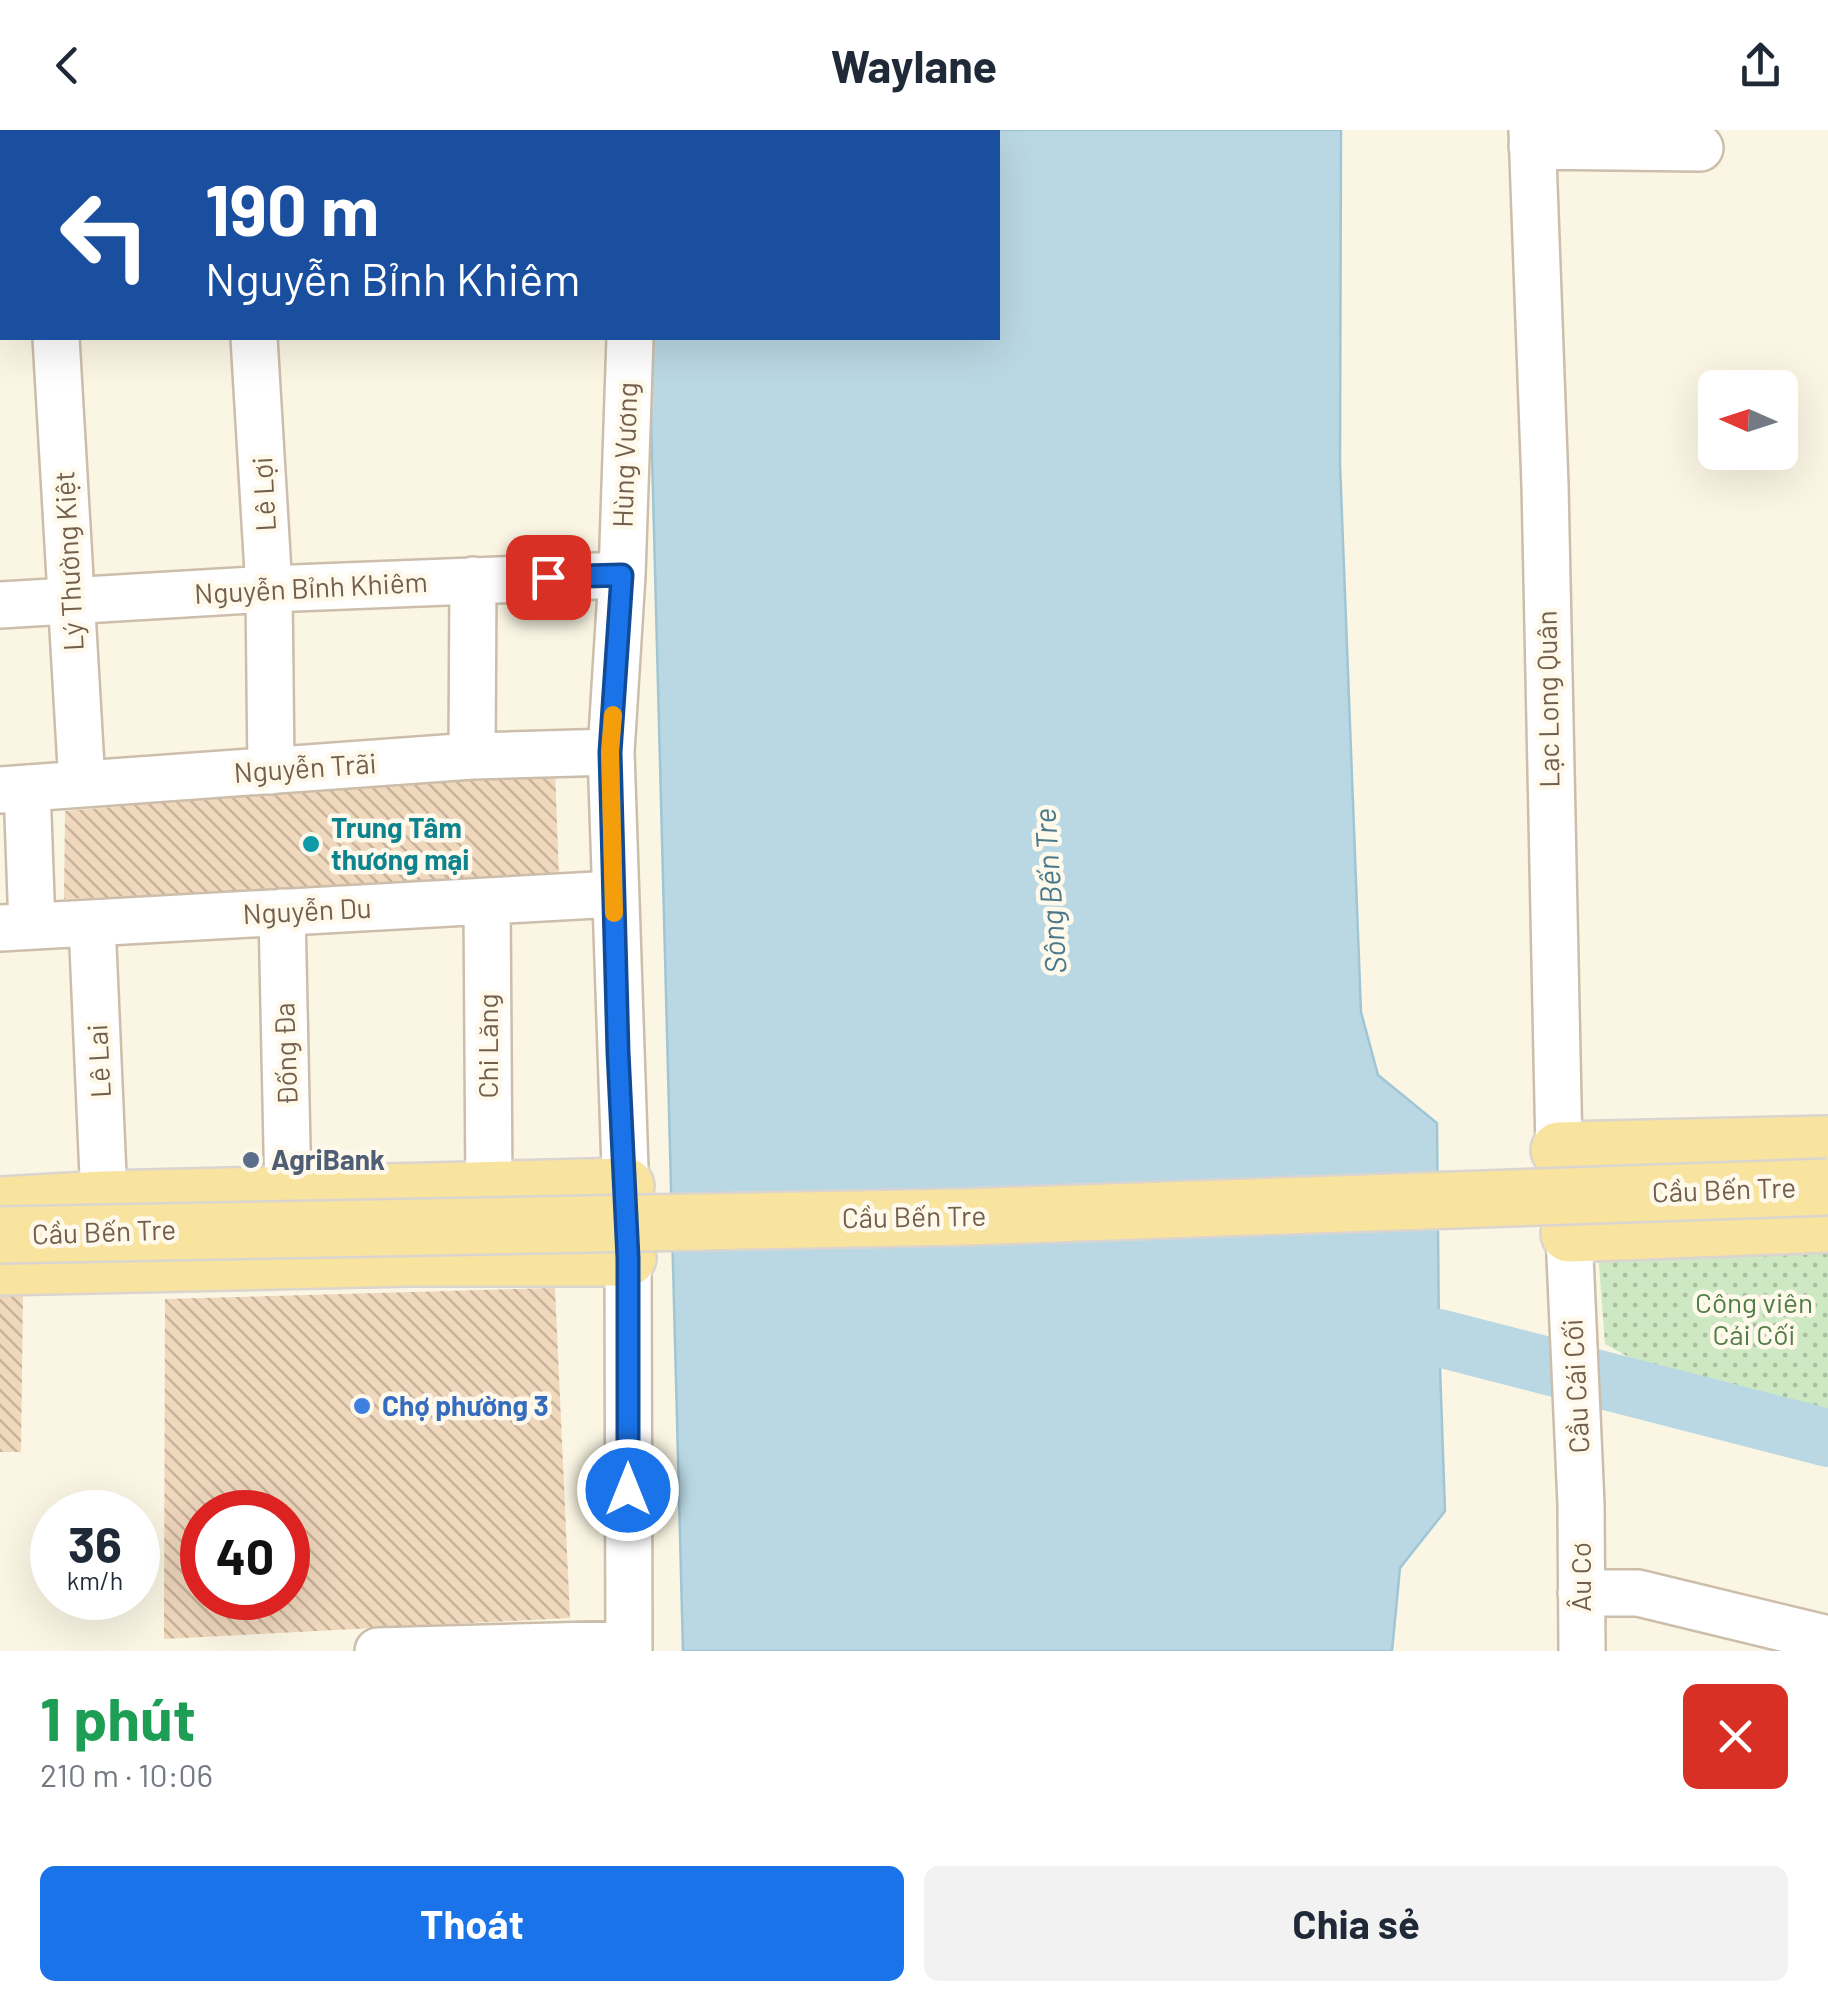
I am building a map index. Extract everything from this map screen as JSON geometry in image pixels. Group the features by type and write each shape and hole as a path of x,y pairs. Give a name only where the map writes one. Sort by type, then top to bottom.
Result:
{"main road":[{"path":"1559,1150 1828,1144"},
{"path":"0,1205 626,1186"},
{"name":"Cầu Bến Tre","path":"0,1235 964,1217 1828,1186"},
{"path":"1570,1251 1828,1224"},
{"path":"0,1268 410,1258 628,1258"}],"street":[{"path":"1532,138 1700,148"},
{"name":"Lạc Long Quân","path":"1532,138 1544,465 1559,1150 1570,1251"},
{"name":"Lý Thường Kiệt","path":"56,340 82,784"},
{"name":"Lê Lợi","path":"254,340 269,589 272,771"},
{"name":"Hùng Vương","path":"629,1647 628,1258 610,752 622,575 630,340"},
{"name":"Nguyễn Bỉnh Khiêm","path":"0,605 269,589 622,575"},
{"path":"472,756 473,580"},
{"name":"Nguyễn Trãi","path":"14,789 472,756 610,752"},
{"path":"14,789 16,927"},
{"name":"Nguyễn Du","path":"16,927 614,894"},
{"name":"Chi Lăng","path":"487,902 489,1190"},
{"name":"Đống Đa","path":"282,912 288,1195"},
{"name":"Lê Lai","path":"92,924 104,1199"},
{"name":"Cầu Cái Cối","path":"1570,1251 1581,1504"},
{"name":"Âu Cơ","path":"1581,1504 1582,1651"},
{"path":"1581,1593 1638,1593 1828,1638"},
{"path":"378,1651 629,1647"}],"green space":[{"name":"Công viên Cái Cối","path":"1828,1243 1828,1413 1648,1368 1605,1344 1598,1252"}],"water":[{"name":"Sông Bến Tre","path":"1000,130 1341,130 1340,464 1361,1012 1378,1075 1437,1123 1445,1511 1400,1568 1392,1651 683,1651 649,340 1000,340"}],"building":[{"name":"Trung Tâm thương mại","path":"555,769 559,877 64,899 65,811"},
{"name":"Chợ phường 3","path":"555,1288 570,1618 164,1639 165,1299"},
{"path":"0,1293 23,1295 21,1452 0,1452"}],"waterway":[{"path":"1439,1338 1828,1438"}],"slow traffic":[{"path":"613,715 610,752 614,913"}],"place":[{"name":"Trung Tâm thương mại","path":"311,844"},
{"name":"AgriBank","path":"251,1160"},
{"name":"Chợ phường 3","path":"362,1406"}],"route":[{"path":"548,577 622,575 610,752 628,1258 628,1490"}]}
